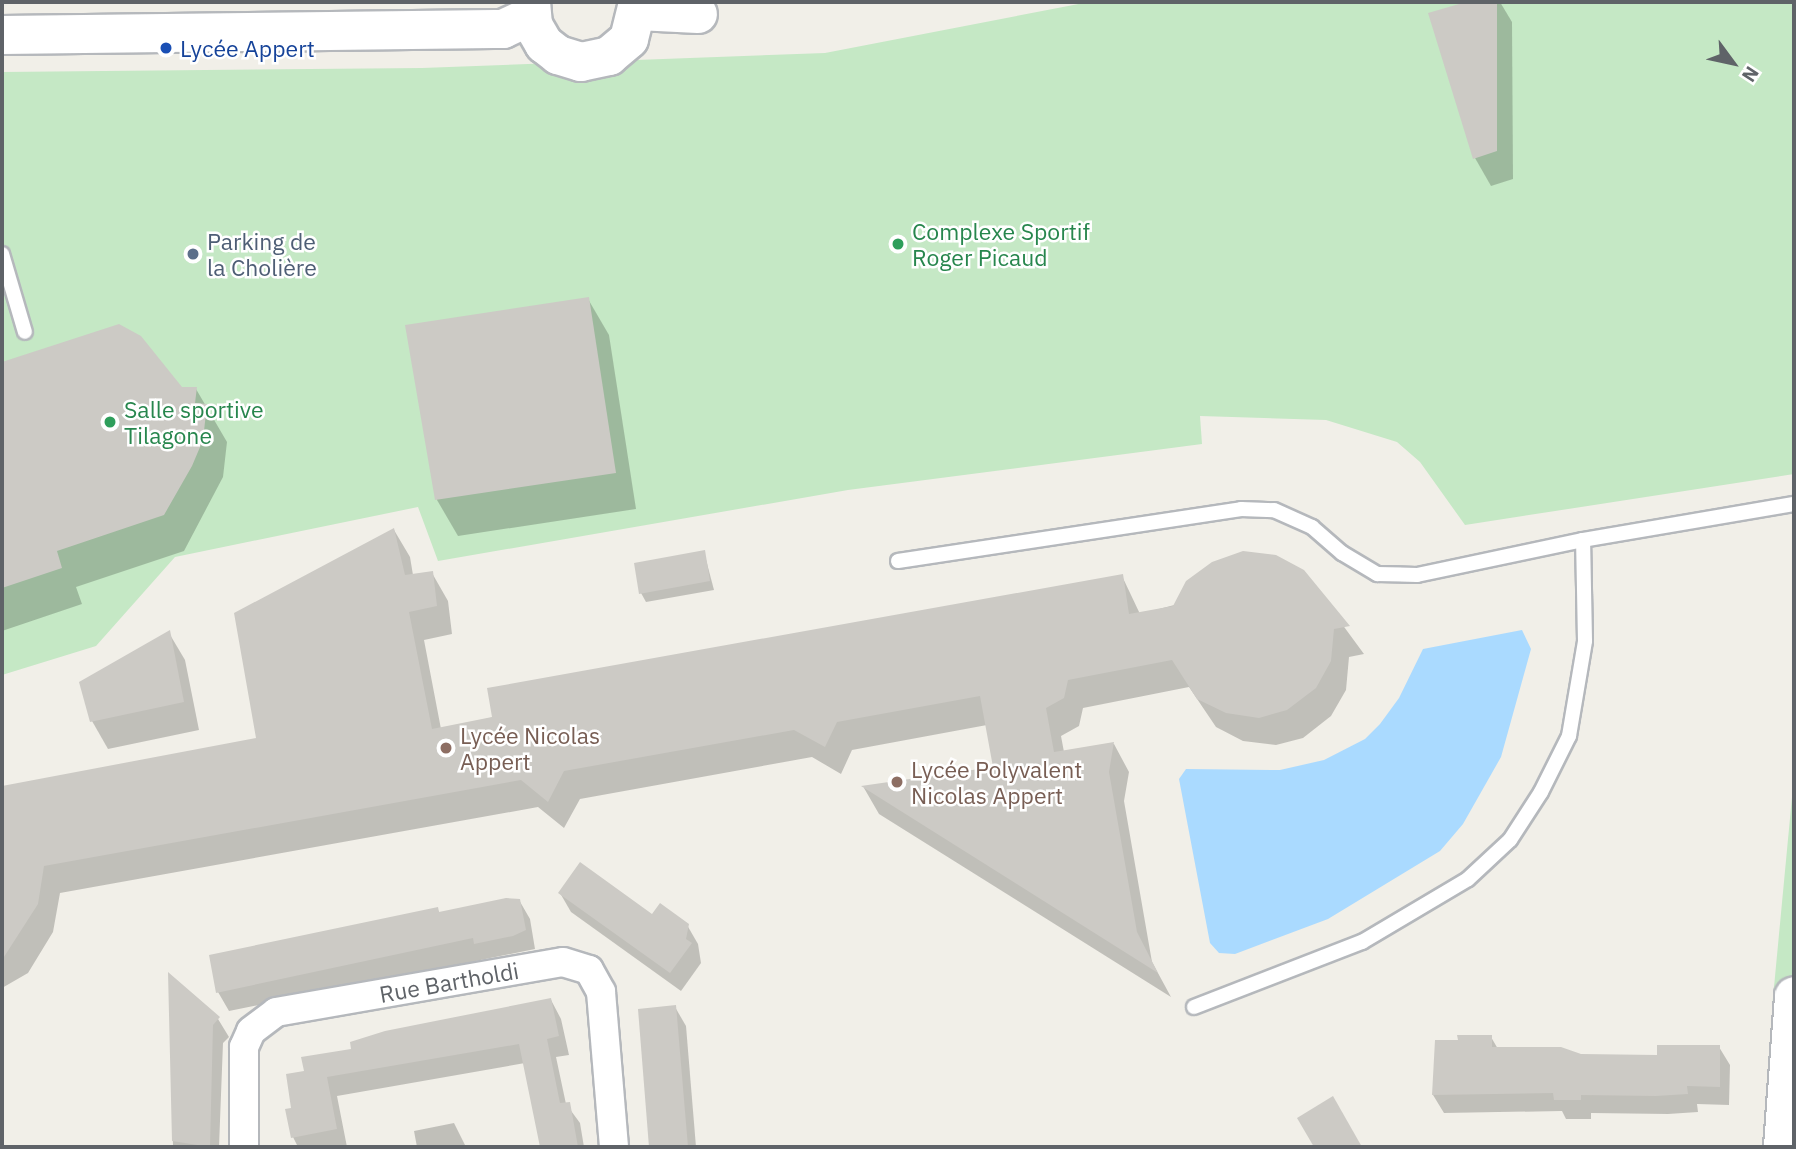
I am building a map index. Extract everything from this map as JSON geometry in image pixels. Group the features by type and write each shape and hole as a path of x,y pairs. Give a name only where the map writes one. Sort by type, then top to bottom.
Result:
{"street":[{"path":"2,36 503,29 531,9 548,47 567,59 587,61 618,50 629,38 638,6 698,14"},
{"name":"Rue Bartholdi","path":"244,1147 244,1047 251,1031 276,1012 563,962 589,970 601,992 614,1147"},
{"path":"1783,1147 1794,996"}],"lane":[{"path":"2,254 25,332"},
{"path":"898,561 1241,509 1274,510 1312,527 1342,553 1377,574 1426,574 1583,540 1794,504"},
{"path":"1194,1007 1362,942 1468,879 1510,840 1541,792 1569,736 1585,640 1583,540"}],"green space":[{"name":"Complexe Sportif Roger Picaud","path":"1089,2 1794,2 1794,474 1465,525 1420,462 1397,442 1326,420 1200,416 1202,444 848,490 438,561 418,507 175,557 96,646 2,675 2,72 422,68 825,53"},
{"path":"1794,776 1794,1010 1772,1008"}],"water":[{"path":"1522,630 1531,649 1501,757 1463,824 1440,851 1328,919 1235,954 1219,953 1210,943 1179,779 1186,769 1280,770 1324,760 1365,739 1380,724 1399,698 1423,649"}],"building":[{"path":"1466,2 1497,2 1497,151 1473,159 1428,13"},
{"path":"589,297 616,473 435,500 405,325"},
{"name":"Salle sportive Tilagone","path":"119,324 141,336 182,387 197,387 195,403 207,404 203,440 192,466 164,515 57,551 62,568 2,588 2,362"},
{"name":"Lycée Nicolas Appert","path":"394,528 405,575 433,571 437,606 409,612 432,729 492,717 487,688 1123,574 1129,614 1173,606 1186,581 1212,562 1243,551 1276,555 1304,570 1350,626 1334,629 1331,661 1316,688 1287,710 1259,718 1226,713 1197,699 1172,660 1068,680 1064,698 1046,708 1054,752 1114,742 1109,772 1137,932 1158,973 861,786 993,767 980,696 837,722 825,747 794,730 564,771 548,802 521,780 44,866 38,904 2,960 2,786 256,738 234,613"},
{"path":"705,550 710,581 639,594 634,563"},
{"path":"170,630 184,702 90,722 79,682"},
{"path":"580,862 652,914 660,903 689,924 686,939 692,943 670,973 558,893"},
{"path":"506,898 520,899 526,930 513,936 474,944 473,938 216,993 209,955 438,907 439,912"},
{"path":"168,972 220,1017 213,1025 210,1147 172,1141"},
{"path":"551,998 559,1036 547,1039 560,1103 570,1102 578,1147 540,1147 519,1044 327,1077 337,1129 291,1138 285,1109 291,1108 286,1074 304,1071 301,1057 351,1049 350,1042 385,1031"},
{"path":"676,1005 688,1147 649,1147 638,1009"},
{"path":"1457,1035 1492,1035 1492,1047 1561,1047 1581,1054 1657,1055 1657,1045 1720,1045 1720,1087 1687,1086 1688,1094 1656,1096 1581,1095 1581,1100 1554,1100 1553,1093 1432,1095 1435,1040 1458,1040"},
{"path":"1333,1096 1362,1147 1314,1147 1297,1118"}],"place":[{"name":"Lycée Appert","path":"166,48"},
{"name":"Complexe Sportif Roger Picaud","path":"898,244"},
{"name":"Parking de la Cholière","path":"193,254"},
{"name":"Salle sportive Tilagone","path":"110,422"},
{"name":"Lycée Nicolas Appert","path":"446,748"},
{"name":"Lycée Polyvalent Nicolas Appert","path":"897,782"}]}
